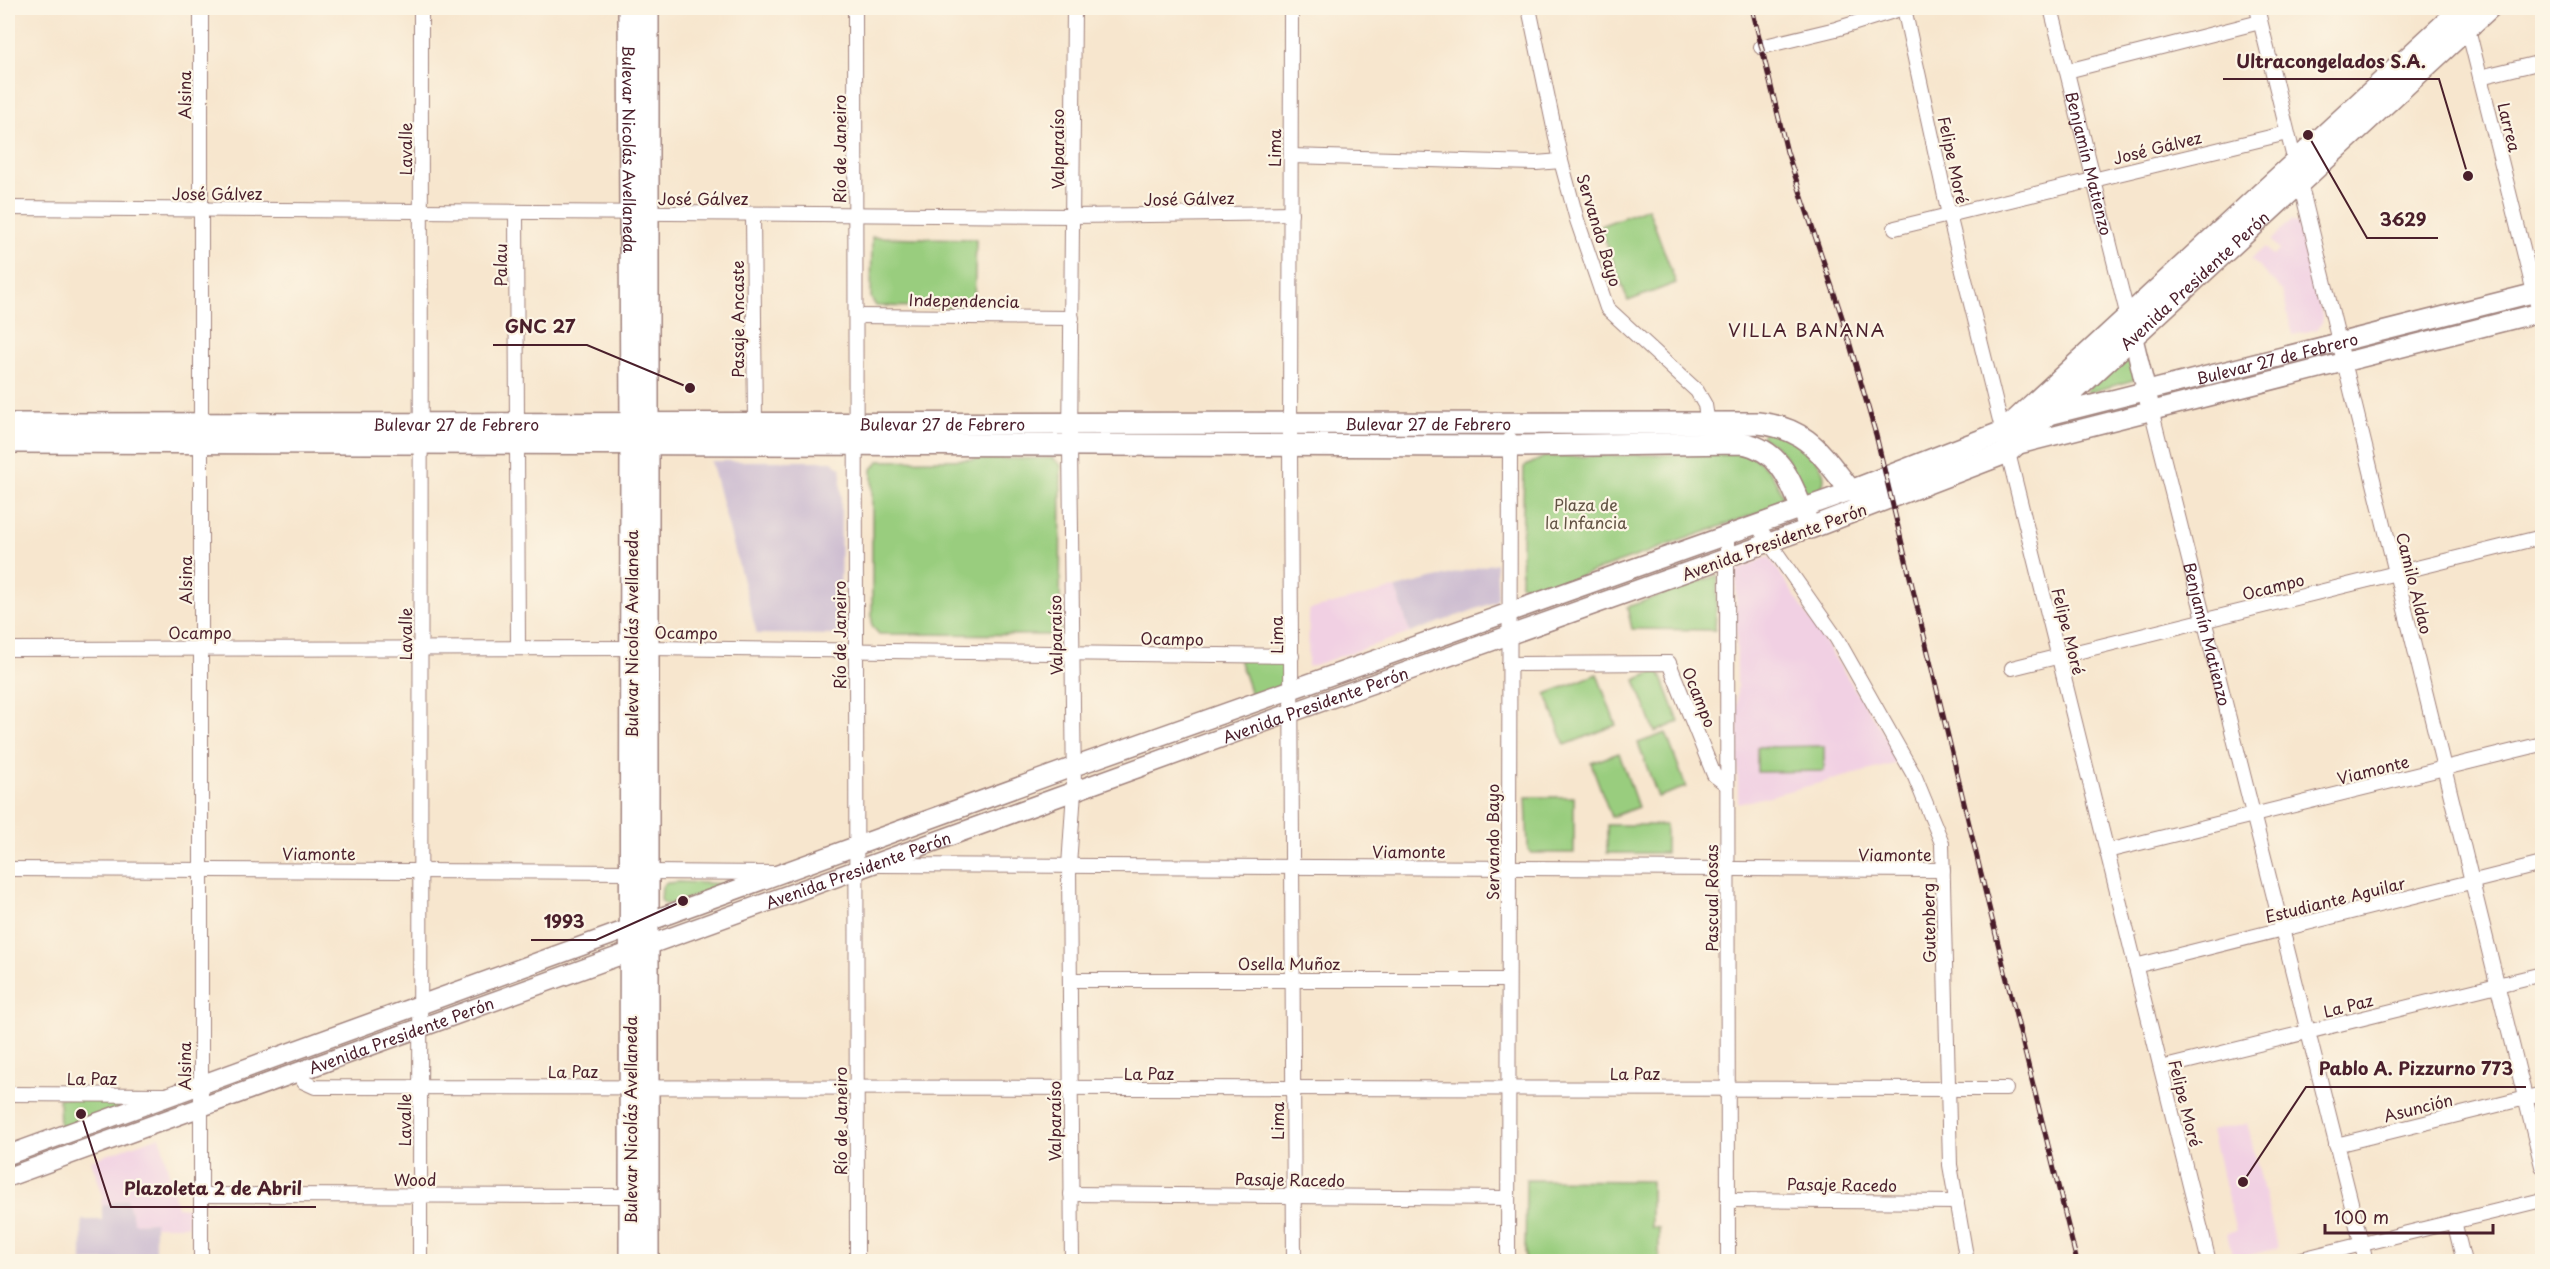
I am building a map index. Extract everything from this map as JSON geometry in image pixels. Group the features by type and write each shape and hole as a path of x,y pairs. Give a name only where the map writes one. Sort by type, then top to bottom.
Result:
{"main road":[{"name":"Bulevar Nicolás Avellaneda","path":"629,8 639,214"},
{"name":"Bulevar Nicolás Avellaneda","path":"648,8 639,214 639,1088 648,1262"},
{"name":"Avenida Presidente Perón","path":"8,1155 856,848 1073,767 1727,535 1757,525 1805,518 2009,439 2049,415 2134,338 2297,173 2464,14 2489,8"},
{"name":"Avenida Presidente Perón","path":"8,1177 1293,712 1769,543 1805,518 1851,491 2009,439 2128,317 2297,173"},
{"name":"Bulevar 27 de Febrero","path":"2049,415 2539,292"},
{"name":"Bulevar 27 de Febrero","path":"2009,439 2151,409 2343,361 2542,316"},
{"name":"Benjamín Matienzo","path":"2128,317 2151,409"},
{"name":"Bulevar 27 de Febrero","path":"8,442 201,434 1070,434 1290,423 1708,424 1780,426 1803,436 1851,491"},
{"name":"Bulevar 27 de Febrero","path":"8,424 201,434"},
{"name":"Bulevar 27 de Febrero","path":"639,434 755,424 855,434"},
{"name":"Bulevar 27 de Febrero","path":"1070,434 1290,445 1510,446 1742,443 1758,446 1772,454 1783,469 1805,518"},
{"name":"Bulevar Nicolás Avellaneda","path":"630,1262 630,1196 639,1088"}],"street":[{"name":"Alsina","path":"201,8 201,1262"},
{"name":"Lavalle","path":"420,1262 421,8"},
{"name":"Río de Janeiro","path":"855,8 857,1262"},
{"name":"Valparaíso","path":"1072,1262 1070,866 1074,791 1070,434 1074,8"},
{"name":"Lima","path":"1291,8 1290,445 1293,689 1294,1262"},
{"name":"Servando Bayo","path":"1529,8 1561,161 1577,220 1607,308 1697,392 1705,405 1708,424"},
{"path":"1761,47 1836,29 1904,8"},
{"name":"Felipe Moré","path":"1904,8 1949,215 2009,439 2059,656 2209,1262"},
{"name":"Benjamín Matienzo","path":"2051,8 2128,317"},
{"path":"2067,71 2259,14"},
{"name":"Camilo Aldao","path":"2259,14 2542,1166"},
{"name":"Larrea","path":"2464,14 2539,292 2542,316"},
{"path":"2481,77 2542,62"},
{"name":"José Gálvez","path":"1895,228 2287,133"},
{"path":"1291,156 1536,163 1561,161"},
{"name":"José Gálvez","path":"8,208 1073,216 1291,213"},
{"name":"Palau","path":"516,213 518,648"},
{"name":"Pasaje Ancaste","path":"753,214 755,424"},
{"name":"Independencia","path":"855,316 1072,318"},
{"name":"Benjamín Matienzo","path":"2151,409 2366,1262"},
{"name":"Servando Bayo","path":"1508,1262 1510,423"},
{"name":"Gutenberg","path":"1757,525 1837,639 1915,777 1942,843 1950,1165 1967,1262"},
{"name":"Pascual Rosas","path":"1727,535 1728,1262"},
{"name":"Ocampo","path":"2012,668 2542,537"},
{"name":"Ocampo","path":"8,649 639,648 1292,656"},
{"name":"Ocampo","path":"1509,664 1669,663 1714,775 1727,785"},
{"name":"Viamonte","path":"2107,851 2542,744"},
{"name":"Estudiante Aguilar","path":"2135,966 2542,864"},
{"name":"Viamonte","path":"874,865 1943,870"},
{"name":"Viamonte","path":"8,869 786,873"},
{"name":"La Paz","path":"2161,1068 2542,974"},
{"name":"Osella Muñoz","path":"1070,980 1508,980"},
{"name":"La Paz","path":"298,1073 304,1082 315,1087 2006,1089"},
{"name":"La Paz","path":"8,1094 176,1095"},
{"name":"Asunción","path":"2336,1144 2542,1094"},
{"name":"Pasaje Racedo","path":"1071,1194 1508,1198"},
{"name":"Wood","path":"201,1196 630,1196"},
{"name":"Pasaje Racedo","path":"1728,1200 1956,1202"},
{"path":"2289,1262 2542,1200"},
{"path":"2454,1221 2464,1262"}],"shaded area":[{"path":"2291,220 2300,224 2323,320 2318,329 2293,335 2282,291 2251,259 2265,247 2273,256 2280,250 2271,241"},
{"path":"711,461 832,461 841,468 840,635 757,634"},
{"path":"1769,556 1902,762 1738,804 1736,571"},
{"path":"1496,563 1498,597 1495,602 1410,633 1396,588"},
{"path":"1396,588 1410,633 1308,667 1309,610"},
{"path":"2247,1123 2278,1248 2233,1259 2227,1234 2236,1231 2211,1131"},
{"path":"160,1136 177,1207 188,1208 188,1226 155,1226 155,1222 134,1223 127,1199 102,1206 101,1199 104,1198 91,1160"},
{"path":"127,1199 134,1223 155,1222 155,1261 82,1261 82,1220 102,1220 102,1206"}],"green space":[{"path":"1648,208 1676,283 1628,301 1600,226"},
{"path":"872,237 976,239 974,308 876,306 871,298"},
{"path":"2132,350 2137,379 2088,393 2086,391"},
{"path":"1765,428 1799,444 1818,463 1823,473 1823,484 1817,494 1808,494 1798,485 1781,451 1762,438"},
{"name":"Plaza de la Infancia","path":"1746,453 1761,462 1771,474 1786,503 1536,592 1521,584 1524,467 1544,457"},
{"path":"1053,458 1061,465 1060,635 879,634 872,626 872,469 879,461"},
{"path":"1718,575 1715,630 1632,629 1627,607"},
{"path":"1239,659 1282,662 1286,670 1285,682 1274,690 1252,697"},
{"path":"1659,670 1679,722 1655,732 1635,680"},
{"path":"1597,674 1616,725 1565,745 1546,694"},
{"path":"1666,733 1686,787 1658,797 1638,743"},
{"path":"1824,746 1824,771 1757,772 1757,747"},
{"path":"1619,753 1638,807 1611,817 1591,763"},
{"path":"1526,797 1574,797 1574,853 1532,853 1528,849"},
{"path":"1607,825 1666,825 1666,853 1607,853"},
{"path":"667,883 730,884 672,904 665,904 661,900 662,887"},
{"path":"59,1098 143,1099 60,1130"},
{"path":"1526,1180 1651,1181 1651,1227 1659,1228 1659,1261 1525,1261"}],"railway":[{"path":"1752,8 1787,152 1842,317 1876,435 2077,1262"}],"place":[{"name":"3629","path":"2308,135"},
{"name":"Ultracongelados S.A.","path":"2468,176"},
{"name":"GNC 27","path":"690,388"},
{"name":"1993","path":"683,901"},
{"name":"Plazoleta 2 de Abril","path":"81,1114"},
{"name":"Pablo A. Pizzurno 773","path":"2243,1182"}],"district":[{"name":"VILLA BANANA","path":"1807,329"}]}
